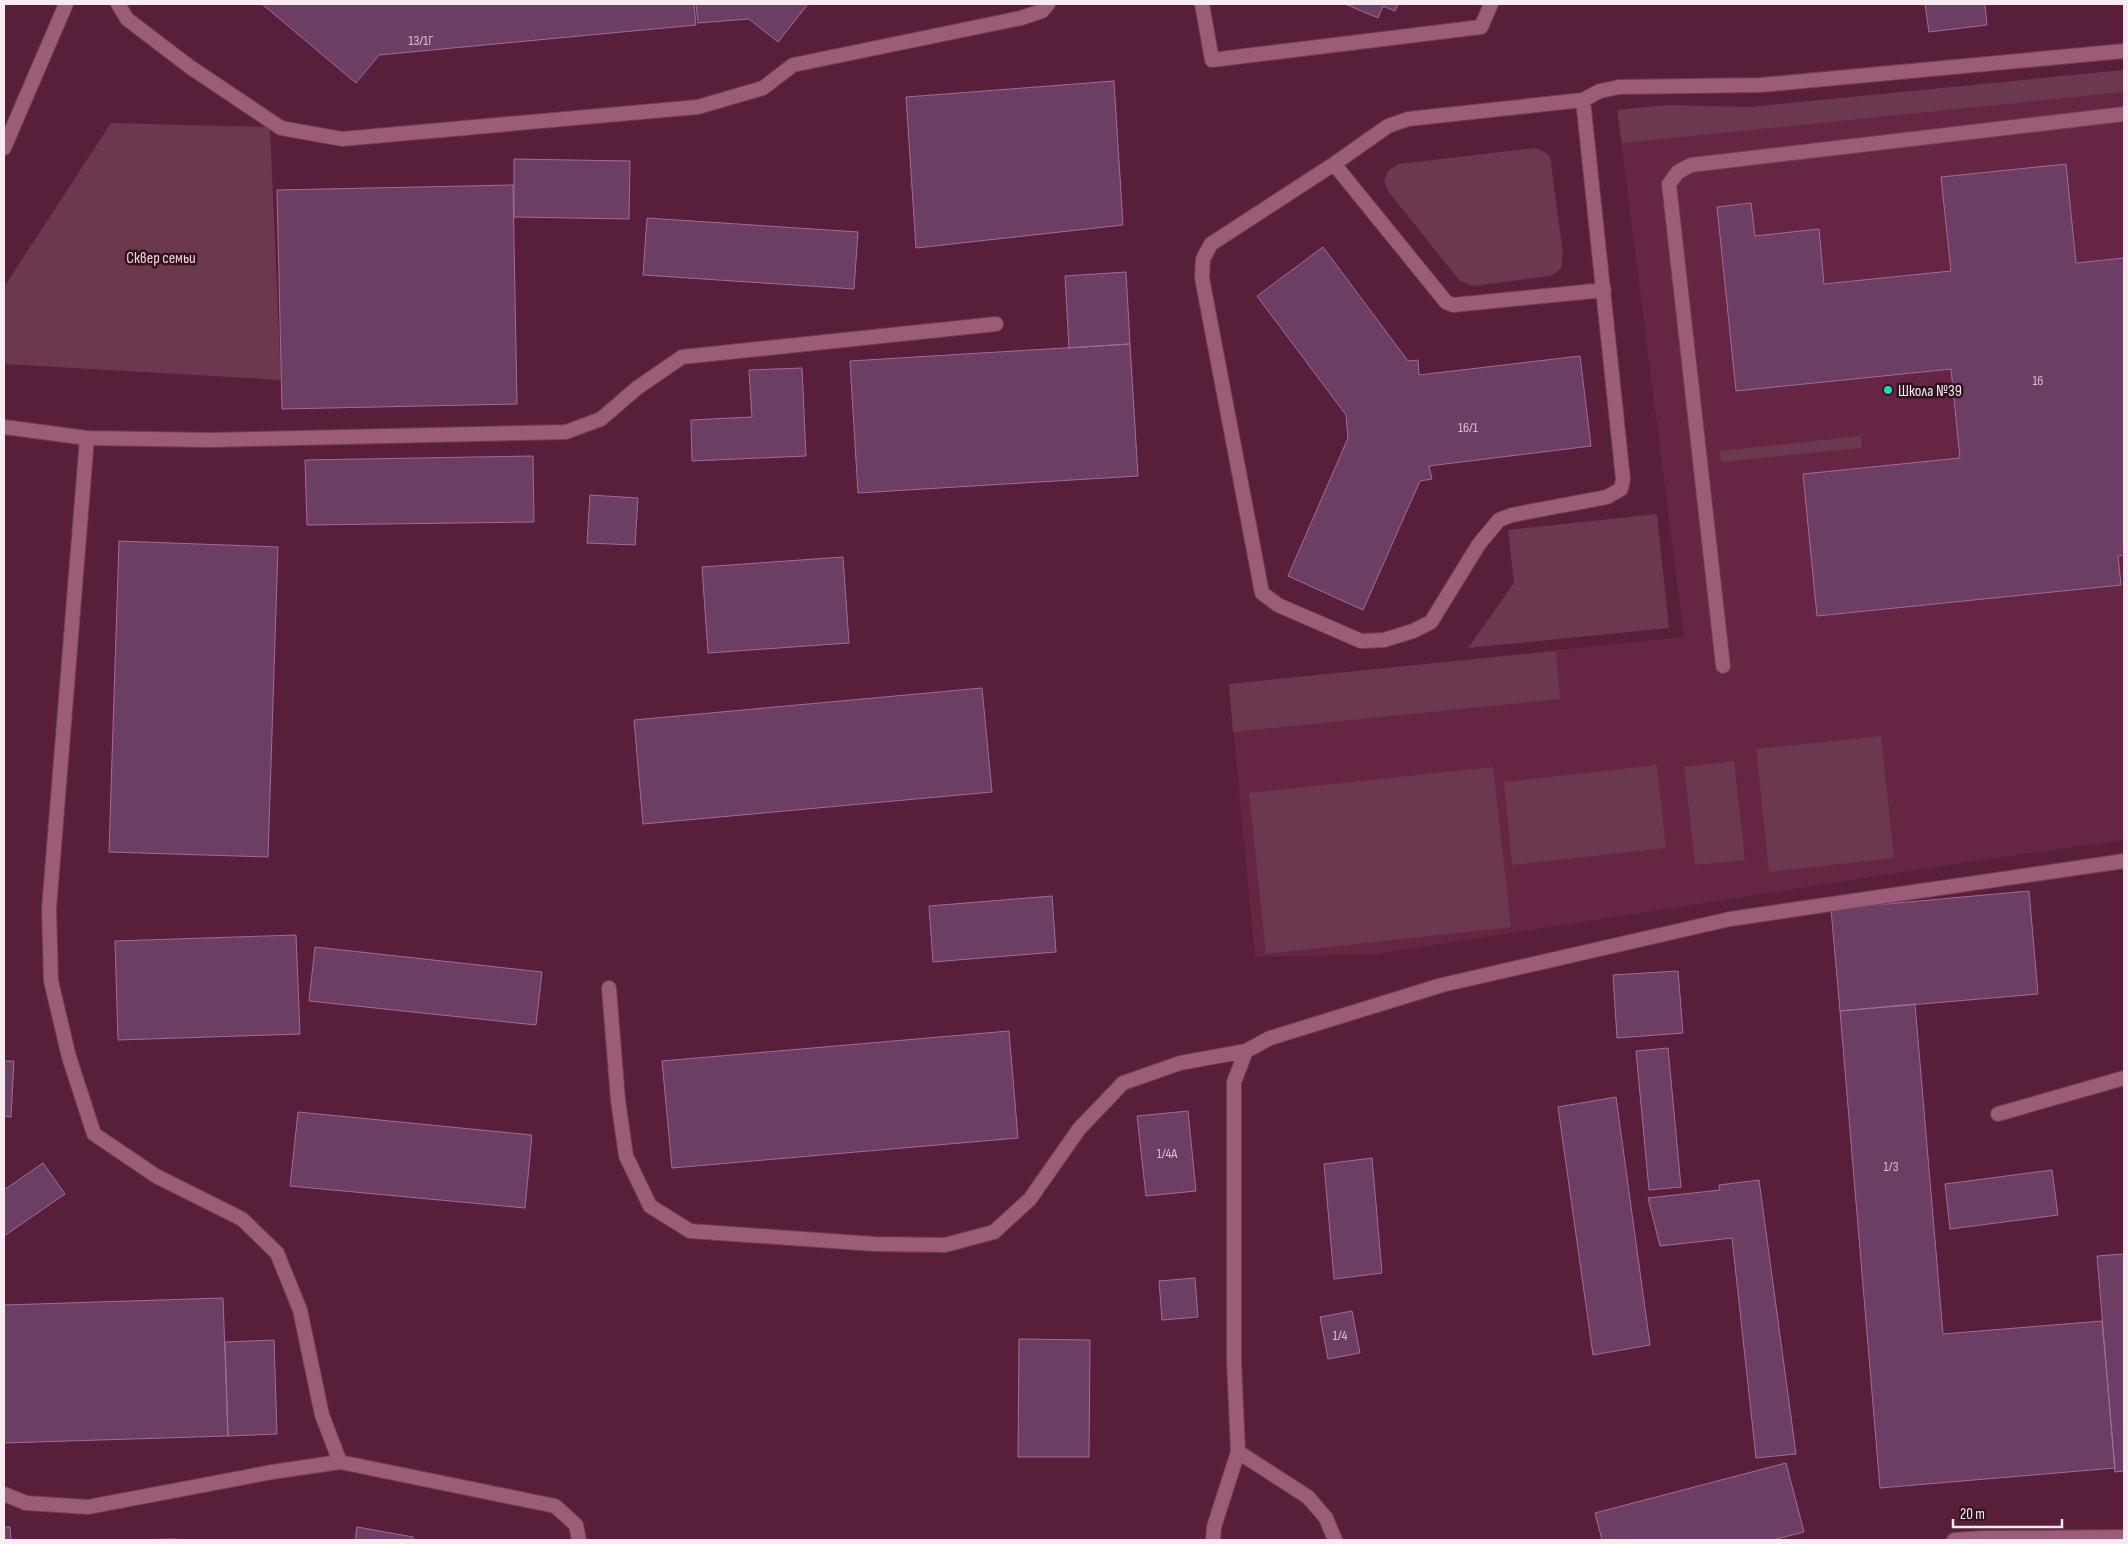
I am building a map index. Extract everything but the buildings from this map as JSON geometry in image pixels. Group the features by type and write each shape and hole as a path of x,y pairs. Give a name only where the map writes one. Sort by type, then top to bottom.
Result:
{"street":[{"path":"4,148 66,4"},
{"path":"118,4 127,19 190,67 281,128 342,139 698,108 763,88 793,65 1021,18 1042,11 1048,4"},
{"path":"1202,4 1212,60 1481,27 1491,4"},
{"path":"1583,100 1623,479 1621,488 1608,497 1512,515 1499,520 1479,544 1431,622 1413,631 1384,640 1361,641 1278,605 1262,593 1257,574 1202,278 1203,259 1211,244 1334,164 1388,126 1408,119 1583,100 1600,91 1619,87 1761,85 2124,51"},
{"path":"1723,666 1669,184 1678,172 1691,165 2124,114"},
{"path":"1334,164 1446,302 1453,306 1604,290"},
{"path":"4,427 87,438 210,440 566,432 601,419 637,388 682,357 996,324"},
{"path":"87,438 49,909 52,981 69,1057 94,1134 156,1176 242,1219 277,1253 300,1310 322,1415 340,1462"},
{"path":"609,988 618,1100 626,1156 650,1206 690,1232 874,1244 945,1245 994,1232 1030,1199 1079,1130 1123,1083 1180,1063 1246,1051 1270,1038 1442,985 1730,920 2124,861"},
{"path":"1213,1540 1214,1527 1238,1452 1234,1351 1234,1082 1246,1051"},
{"path":"1998,1114 2124,1078"},
{"path":"1238,1452 1308,1497 1326,1518 1335,1540"},
{"path":"4,1494 26,1503 88,1507 272,1472 340,1462 555,1506 576,1525 579,1540"},
{"path":"1954,1540 1982,1538 2124,1537"}],"shaded area":[{"name":"Школа №39","path":"2124,70 2124,840 1968,862 1376,954 1255,957 1229,684 1684,637 1617,110 1668,105 1750,107"}],"green space":[{"path":"2124,70 2124,92 1622,143 1617,110 1668,105 1750,107"},
{"name":"Сквер семьи","path":"111,123 270,127 281,380 4,364 4,287"},
{"path":"1534,148 1550,156 1563,254 1561,269 1551,276 1472,286 1459,280 1388,191 1384,181 1388,171 1398,164"},
{"path":"1861,436 1862,448 1721,462 1720,451"},
{"path":"1657,514 1669,628 1468,648 1514,583 1508,530"},
{"path":"1556,651 1560,699 1233,732 1229,684"},
{"path":"1881,736 1894,858 1769,872 1756,749"},
{"path":"1734,761 1745,860 1695,865 1684,767"},
{"path":"1657,765 1666,848 1512,865 1504,782"},
{"path":"1493,767 1511,927 1266,954 1249,793"}],"place":[{"name":"Школа №39","path":"1888,390"}]}
